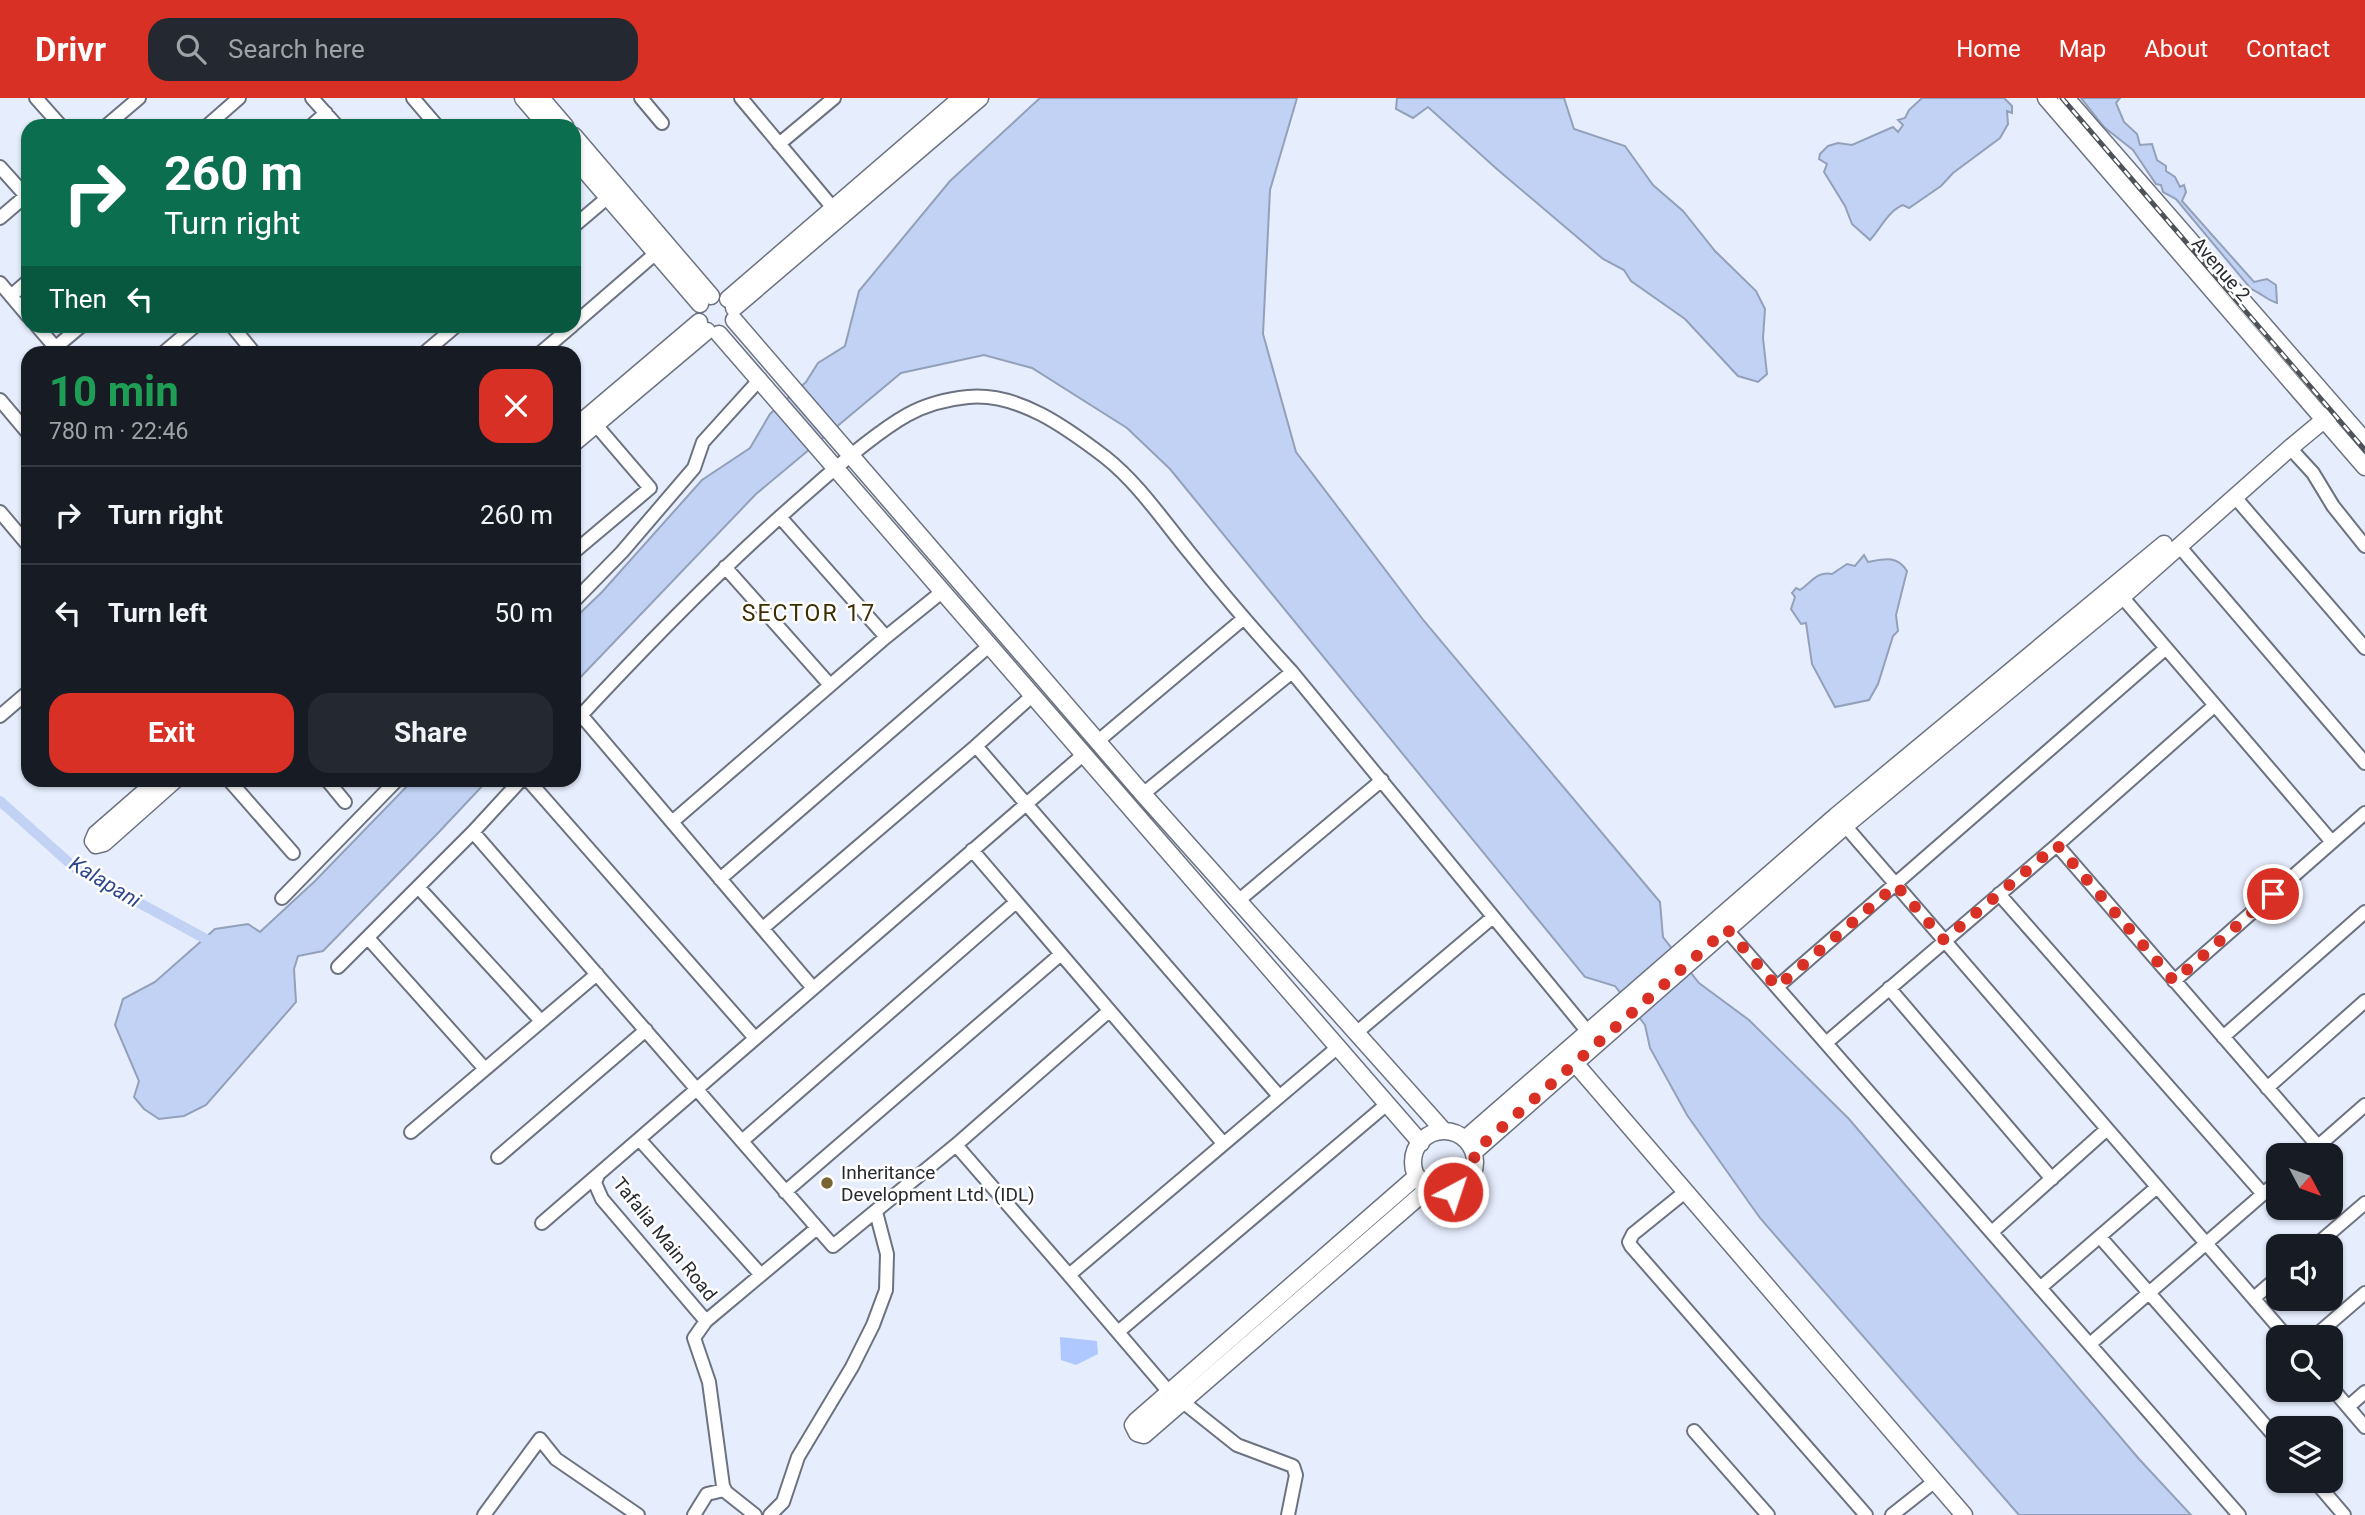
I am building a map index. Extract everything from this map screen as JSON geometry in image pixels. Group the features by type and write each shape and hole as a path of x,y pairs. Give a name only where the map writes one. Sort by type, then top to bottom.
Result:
{"street":[{"path":"36,98 55,119"},
{"path":"114,119 139,98"},
{"path":"215,119 239,98"},
{"path":"312,98 331,119"},
{"path":"413,98 431,119"},
{"path":"523,98 541,119"},
{"path":"541,98 559,119"},
{"path":"641,98 662,123"},
{"path":"741,98 833,208"},
{"path":"779,144 834,98"},
{"path":"581,423 708,329 729,329 732,309 833,208 961,98"},
{"path":"732,309 980,98"},
{"name":"Avenue 2","path":"2046,98 2365,467"},
{"name":"Avenue 2","path":"2066,98 2365,441"},
{"path":"319,119 326,113"},
{"path":"581,145 705,300"},
{"path":"581,166 656,253 705,300"},
{"path":"0,167 21,189"},
{"path":"581,220 607,198"},
{"path":"0,218 21,200"},
{"path":"581,318 656,253"},
{"path":"0,284 21,308"},
{"path":"10,296 21,287"},
{"path":"1421,1143 760,379 708,329 698,310 705,300 716,295 732,309 774,368 848,454 1143,794 1444,1131"},
{"path":"581,437 708,329"},
{"path":"43,333 55,346"},
{"path":"63,346 75,333"},
{"path":"171,346 187,333"},
{"path":"433,346 448,333"},
{"path":"548,346 564,333"},
{"path":"581,594 622,552 694,468 703,442 760,379"},
{"path":"581,716 725,567 848,454 904,417 931,405 967,397 1015,403 1077,437 1134,484 1243,619 1292,672 1493,917 1599,1028"},
{"path":"0,400 21,425"},
{"path":"1469,1146 1599,1028 1799,856 2118,592 2334,405"},
{"path":"2118,592 2179,546 2290,448 2320,416"},
{"path":"581,546 650,488 596,425"},
{"path":"2290,448 2313,473 2333,506 2365,546"},
{"path":"2234,496 2365,648"},
{"path":"0,512 21,537"},
{"path":"780,516 886,637"},
{"path":"2179,546 2365,762"},
{"path":"725,567 830,685"},
{"path":"672,822 943,591"},
{"path":"2118,592 2332,842"},
{"path":"1098,741 1243,619"},
{"path":"720,879 989,646"},
{"path":"1777,987 2165,649"},
{"path":"1143,794 1292,672"},
{"path":"762,928 1033,695"},
{"path":"0,716 21,697"},
{"path":"1826,1043 2214,706"},
{"path":"581,722 672,822 813,988"},
{"path":"976,746 1279,1096"},
{"path":"542,1223 1084,754"},
{"path":"1238,901 1381,780"},
{"path":"151,787 100,839 166,787"},
{"path":"235,787 293,853"},
{"path":"333,787 345,802"},
{"path":"282,898 390,787"},
{"path":"338,967 515,787"},
{"path":"534,787 755,1038"},
{"path":"2174,981 2365,813"},
{"path":"1840,821 2277,1325"},
{"path":"473,832 833,1246 956,1145 1109,1011"},
{"path":"2057,845 2267,1088 2307,1143"},
{"path":"972,850 1223,1143"},
{"path":"1705,938 1727,929 1799,856"},
{"path":"418,887 541,1021"},
{"path":"1999,894 2263,1194"},
{"path":"742,1141 1016,902"},
{"path":"2223,1037 2365,912"},
{"path":"1356,1033 1493,917"},
{"path":"1727,929 2239,1515"},
{"path":"368,938 485,1069"},
{"path":"785,1192 1061,954"},
{"path":"411,1132 597,974"},
{"path":"1889,988 2052,1179"},
{"path":"2267,1088 2365,1001"},
{"path":"1469,1146 1574,1062 1599,1028"},
{"path":"498,1157 646,1030"},
{"path":"1069,1275 1338,1047"},
{"path":"1574,1062 1964,1515"},
{"path":"1118,1332 1387,1104"},
{"path":"2322,1143 2365,1105"},
{"path":"1992,1232 2107,1129"},
{"path":"1444,1131 1459,1135 1469,1146 1474,1172 1462,1187 1443,1193 1429,1188 1417,1176 1414,1159 1421,1143 1432,1134 1444,1131"},
{"path":"639,1139 761,1275"},
{"path":"956,1145 1169,1392"},
{"name":"Tafalia Main Road","path":"598,1175 595,1183 602,1199 706,1321 694,1338 709,1382 715,1443 724,1490"},
{"path":"1417,1176 1136,1421 1133,1426 1137,1433 1144,1435 1429,1188"},
{"path":"2040,1288 2157,1187"},
{"path":"2090,1344 2266,1191"},
{"path":"1685,1192 1633,1234 1629,1242 1631,1246 1867,1515"},
{"path":"2329,1234 2365,1203"},
{"path":"770,1515 783,1502 798,1457 852,1367 873,1325 886,1290 887,1254 876,1212"},
{"path":"706,1321 817,1228"},
{"path":"2100,1237 2266,1426"},
{"path":"2254,1298 2266,1288"},
{"path":"2328,1325 2365,1293"},
{"path":"2348,1407 2365,1392"},
{"path":"2343,1401 2365,1427"},
{"path":"1183,1402 1237,1445 1293,1466 1296,1475 1288,1515"},
{"path":"1694,1431 1768,1515"},
{"path":"484,1515 540,1439 556,1460 638,1515"},
{"path":"1892,1515 1934,1481"},
{"path":"694,1515 707,1494 724,1490 755,1515"},
{"path":"2325,1493 2343,1515"}],"shaded area":[{"path":"1040,98 1297,98 1270,190 1263,334 1296,452 1424,621 1660,902 1663,937 1699,983 1749,1020 1849,1119 2139,1459 2191,1515 2019,1515 1760,1218 1687,1115 1650,1048 1645,1025 1615,986 1585,977 1170,469 1127,428 1032,368 984,355 901,373 756,494 581,677 581,612 702,480 750,448 770,414 806,382 818,363 845,346 859,291 950,181"},
{"path":"1397,98 1564,98 1574,129 1625,146 1653,185 1683,211 1715,251 1756,291 1765,309 1763,338 1767,374 1758,382 1738,376 1685,319 1631,281 1624,270 1603,259 1428,107 1413,118 1396,109"},
{"path":"1922,98 2004,98 2012,106 2012,113 2007,111 2008,124 2000,138 1909,208 1903,205 1893,211 1870,240 1852,224 1845,206 1824,172 1827,164 1819,159 1820,154 1828,146 1838,143 1852,145 1893,127 1898,132 1903,125 1898,120 1905,118 1909,110"},
{"path":"2081,98 2120,98 2116,103 2124,122 2137,134 2140,145 2152,144 2157,160 2166,166 2166,171 2175,177 2180,187 2184,185 2186,192 2182,201 2254,282 2267,279 2276,285 2277,303 2251,289 2176,199 2163,192 2161,185 2156,184 2133,150 2104,127"},
{"path":"1864,555 1868,562 1894,560 1907,571 1896,615 1898,631 1893,636 1878,684 1869,700 1835,707 1812,664 1806,623 1801,624 1791,609 1795,597 1792,593 1822,574 1832,574 1847,564 1855,566"},
{"path":"406,787 481,787 323,951 298,956 294,969 296,1002 206,1105 184,1116 159,1119 144,1109 134,1097 139,1081 115,1025 123,999 155,982 215,929 248,924 260,932 315,881"},
{"path":"1060,1337 1097,1341 1098,1354 1076,1365 1061,1360"}],"waterway":[{"name":"Kalapani","path":"0,801 75,868 215,944"}],"railway":[{"path":"2062,98 2365,450"}],"place":[{"name":"Inheritance Development Ltd. (IDL)","path":"827,1183"}],"district":[{"name":"SECTOR 17","path":"809,613"}],"route":[{"path":"1453,1192 1462,1187 1474,1172 1474,1152 1727,929 1777,987 1896,885 1944,940 2057,845 2174,981 2273,894"}]}
